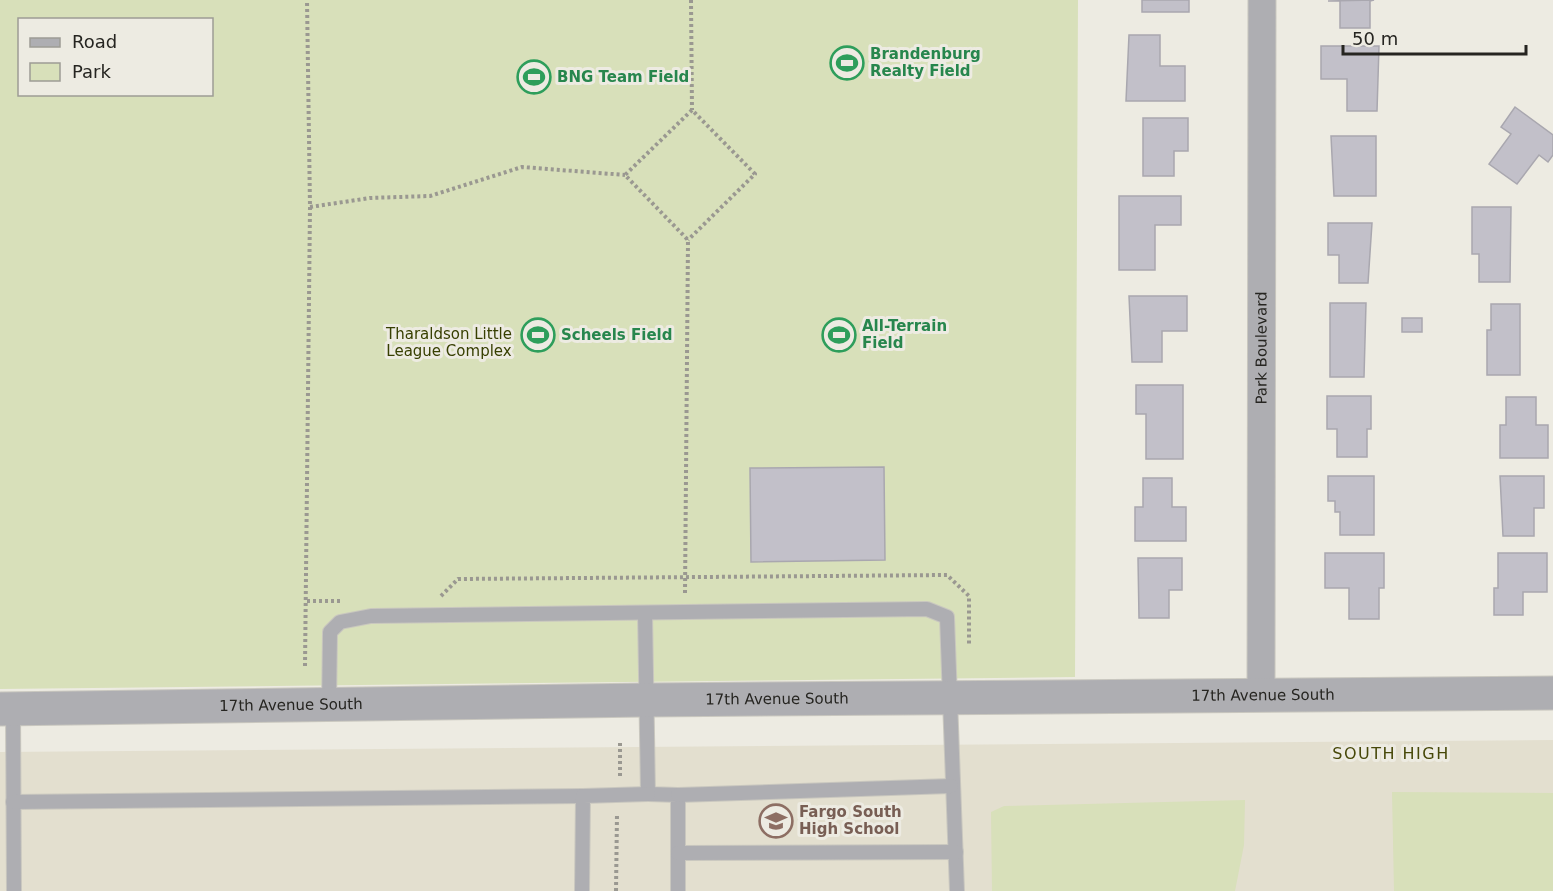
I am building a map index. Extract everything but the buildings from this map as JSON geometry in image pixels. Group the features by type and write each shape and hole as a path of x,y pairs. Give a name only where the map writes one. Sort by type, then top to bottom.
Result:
{"street":[{"name":"Park Boulevard","path":"1261,696 1262,0"},
{"name":"17th Avenue South","path":"7,710 646,700 1553,693"}],"lane":[{"path":"329,705 330,632 340,622 371,616 927,609 947,617 951,786 956,818 957,891"},
{"path":"645,613 648,794"},
{"path":"7,710 13,802 14,891"},
{"path":"13,802 678,795 951,786"},
{"path":"678,795 678,891"},
{"path":"582,891 583,796"},
{"path":"678,853 956,852"}],"path":[{"path":"305,666 310,207 307,0"},
{"path":"688,240 755,174 692,110 691,0"},
{"path":"625,175 692,110"},
{"path":"310,207 370,198 430,196 522,167 625,175 688,240 685,612"},
{"path":"438,599 452,582 458,579 947,575 969,596 969,649"},
{"path":"307,601 354,600"},
{"path":"616,891 620,743"}],"shaded area":[{"name":"Fargo South High School","path":"1553,740 1553,891 0,891 0,752"}],"green space":[{"name":"Tharaldson Little League Complex","path":"0,0 1078,0 1075,677 0,689"},
{"path":"1392,792 1553,793 1553,891 1394,891"},
{"path":"1245,800 1244,845 1235,891 992,891 991,812 1004,806"}],"place":[{"name":"Brandenburg Realty Field","path":"847,63"},
{"name":"BNG Team Field","path":"534,77"},
{"name":"Scheels Field","path":"538,335"},
{"name":"All-Terrain Field","path":"839,335"},
{"name":"Fargo South High School","path":"776,821"}],"district":[{"name":"SOUTH HIGH","path":"1391,753"}]}
